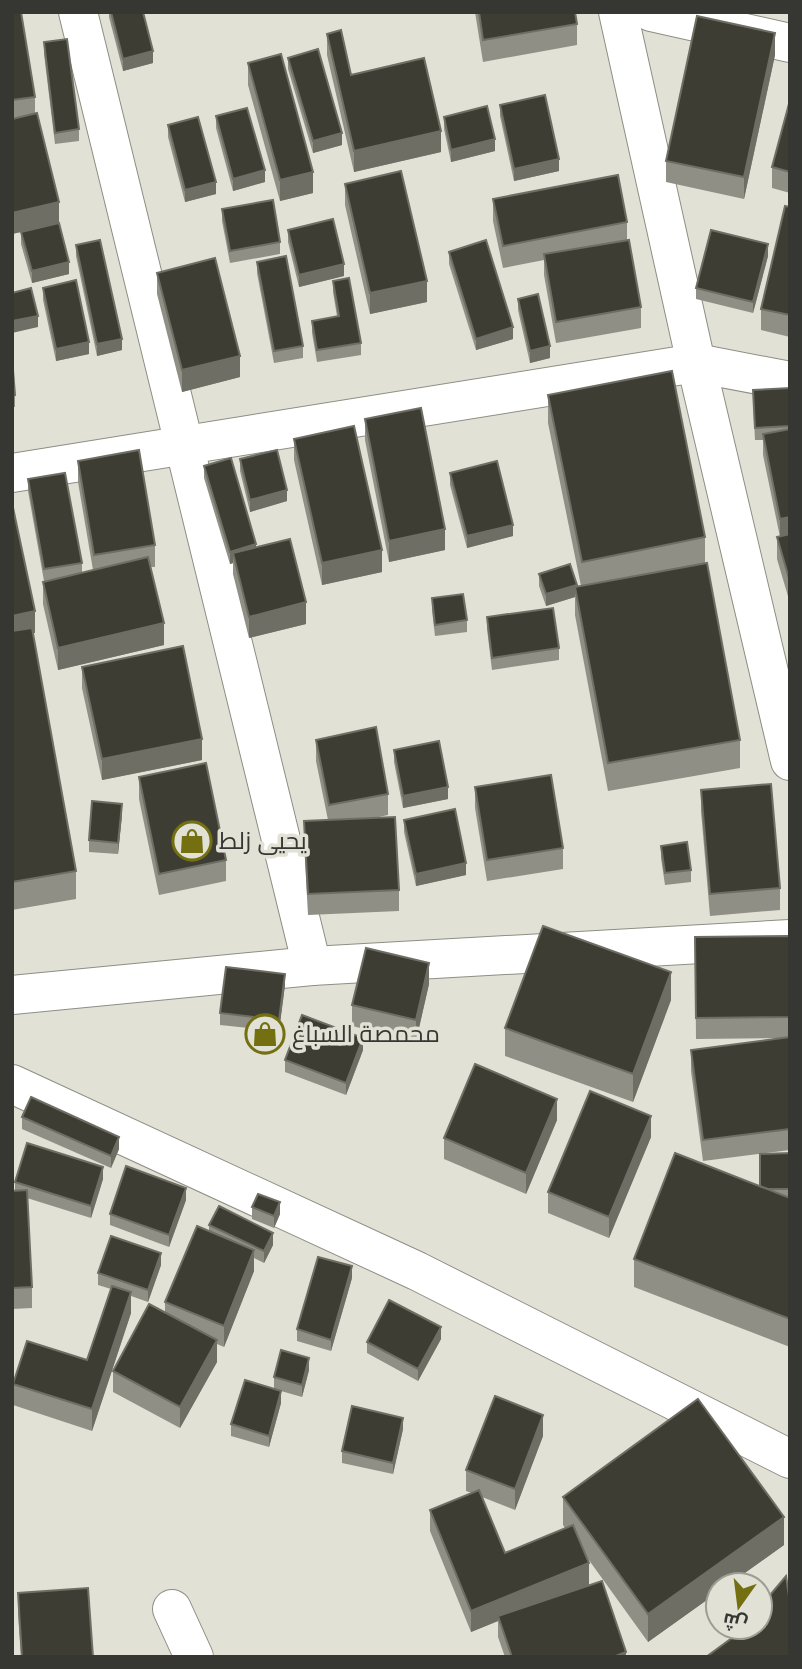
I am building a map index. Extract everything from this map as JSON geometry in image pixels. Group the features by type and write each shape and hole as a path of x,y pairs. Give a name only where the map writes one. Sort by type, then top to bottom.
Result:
{"street":[{"path":"78,12 312,966"},
{"path":"618,12 696,363 790,761"},
{"path":"650,12 790,43"},
{"path":"12,473 696,363 790,381"},
{"path":"12,995 312,966 790,939"},
{"path":"12,1084 417,1271 790,1459"},
{"path":"172,1609 194,1657"}],"building":[{"path":"12,12 21,12 35,97 12,100"},
{"path":"111,12 143,12 153,51 123,59"},
{"path":"479,12 575,12 577,24 483,40"},
{"path":"697,16 775,33 744,177 666,161"},
{"path":"341,30 351,75 424,58 441,131 354,151 327,34"},
{"path":"67,39 79,129 55,133 44,42"},
{"path":"318,49 342,133 313,141 288,58"},
{"path":"281,54 313,172 280,180 248,63"},
{"path":"545,95 559,159 514,169 500,105"},
{"path":"790,100 790,172 772,167"},
{"path":"487,106 495,139 451,150 444,117"},
{"path":"247,108 265,170 233,179 216,116"},
{"path":"37,113 59,202 12,213 12,119"},
{"path":"198,117 216,182 185,190 168,125"},
{"path":"401,171 427,281 370,293 345,184"},
{"path":"618,175 627,222 503,246 493,199"},
{"path":"273,200 280,242 230,251 222,209"},
{"path":"785,206 790,207 790,315 761,309"},
{"path":"333,219 344,264 299,275 288,230"},
{"path":"59,223 69,262 32,271 21,232"},
{"path":"711,230 768,244 753,302 696,288"},
{"path":"100,240 122,339 97,344 76,245"},
{"path":"486,240 513,327 476,339 449,252"},
{"path":"629,240 641,307 556,322 544,254"},
{"path":"286,256 303,346 274,351 257,262"},
{"path":"215,258 240,356 182,370 157,273"},
{"path":"349,278 361,343 317,350 312,321 339,316 333,281"},
{"path":"76,280 89,342 56,349 43,288"},
{"path":"31,288 38,316 12,321 12,293"},
{"path":"538,294 550,346 530,351 518,299"},
{"path":"12,370 15,395 12,396"},
{"path":"672,371 705,537 582,562 548,395"},
{"path":"790,388 790,426 755,428 753,390"},
{"path":"421,408 445,529 389,541 365,419"},
{"path":"354,426 382,550 322,563 294,439"},
{"path":"790,429 790,517 780,519 763,434"},
{"path":"139,450 155,545 94,555 78,461"},
{"path":"277,450 287,490 250,500 240,459"},
{"path":"231,458 256,544 230,552 204,466"},
{"path":"497,461 513,525 467,536 450,473"},
{"path":"65,473 82,563 44,569 28,479"},
{"path":"12,503 35,611 12,616"},
{"path":"790,534 790,582 777,537"},
{"path":"290,539 306,602 249,617 233,553"},
{"path":"148,557 164,623 58,648 43,582"},
{"path":"707,563 740,740 608,763 575,587"},
{"path":"570,564 577,585 546,594 539,574"},
{"path":"463,594 467,620 435,625 432,598"},
{"path":"553,608 559,648 492,658 487,617"},
{"path":"32,628 76,871 12,882 12,631"},
{"path":"183,646 202,739 102,759 82,667"},
{"path":"376,727 388,794 329,805 316,740"},
{"path":"439,741 448,787 403,796 394,750"},
{"path":"206,763 226,860 159,874 139,777"},
{"path":"551,775 563,848 487,860 475,787"},
{"path":"771,784 780,888 710,894 701,790"},
{"path":"92,801 122,804 118,843 89,840"},
{"path":"455,809 466,863 416,874 404,820"},
{"path":"395,817 399,890 308,894 304,821"},
{"path":"687,842 691,870 665,873 661,846"},
{"path":"543,926 671,972 633,1074 505,1028"},
{"path":"790,936 790,1017 696,1018 695,937"},
{"path":"366,948 429,963 416,1020 352,1005"},
{"path":"226,967 285,974 279,1020 220,1013"},
{"path":"302,1015 363,1038 346,1083 285,1060"},
{"path":"790,1037 790,1129 703,1140 691,1050"},
{"path":"475,1064 557,1099 526,1173 444,1138"},
{"path":"590,1091 651,1116 609,1217 548,1192"},
{"path":"31,1097 119,1137 111,1156 22,1117"},
{"path":"27,1143 103,1167 91,1206 15,1182"},
{"path":"675,1153 790,1198 790,1319 634,1259"},
{"path":"790,1153 790,1189 768,1189 760,1186 760,1154"},
{"path":"126,1166 186,1188 169,1235 110,1214"},
{"path":"27,1190 32,1287 12,1288 12,1191"},
{"path":"258,1194 280,1202 274,1216 252,1207"},
{"path":"219,1206 273,1233 264,1251 209,1225"},
{"path":"197,1226 254,1250 224,1326 165,1302"},
{"path":"111,1236 161,1253 148,1290 98,1273"},
{"path":"318,1257 352,1266 331,1340 297,1329"},
{"path":"112,1286 131,1292 92,1409 13,1384 27,1341 87,1360"},
{"path":"389,1300 441,1327 418,1369 367,1342"},
{"path":"149,1304 217,1340 180,1407 113,1371"},
{"path":"281,1350 309,1358 302,1385 274,1377"},
{"path":"245,1380 281,1391 269,1436 231,1424"},
{"path":"495,1396 543,1415 515,1489 466,1470"},
{"path":"698,1399 784,1517 708,1571 704,1571 704,1574 648,1614 563,1497"},
{"path":"352,1406 403,1418 393,1463 342,1451"},
{"path":"479,1490 505,1553 573,1525 589,1563 471,1611 430,1510"},
{"path":"786,1576 790,1603 790,1657 706,1657 728,1641 774,1641 774,1590"},
{"path":"602,1581 626,1652 613,1657 512,1657 498,1616"},
{"path":"88,1588 93,1657 22,1657 18,1593"}],"place":[{"name":"يحيى زلط","path":"192,841"},
{"name":"محمصة السباغ","path":"265,1034"}]}
